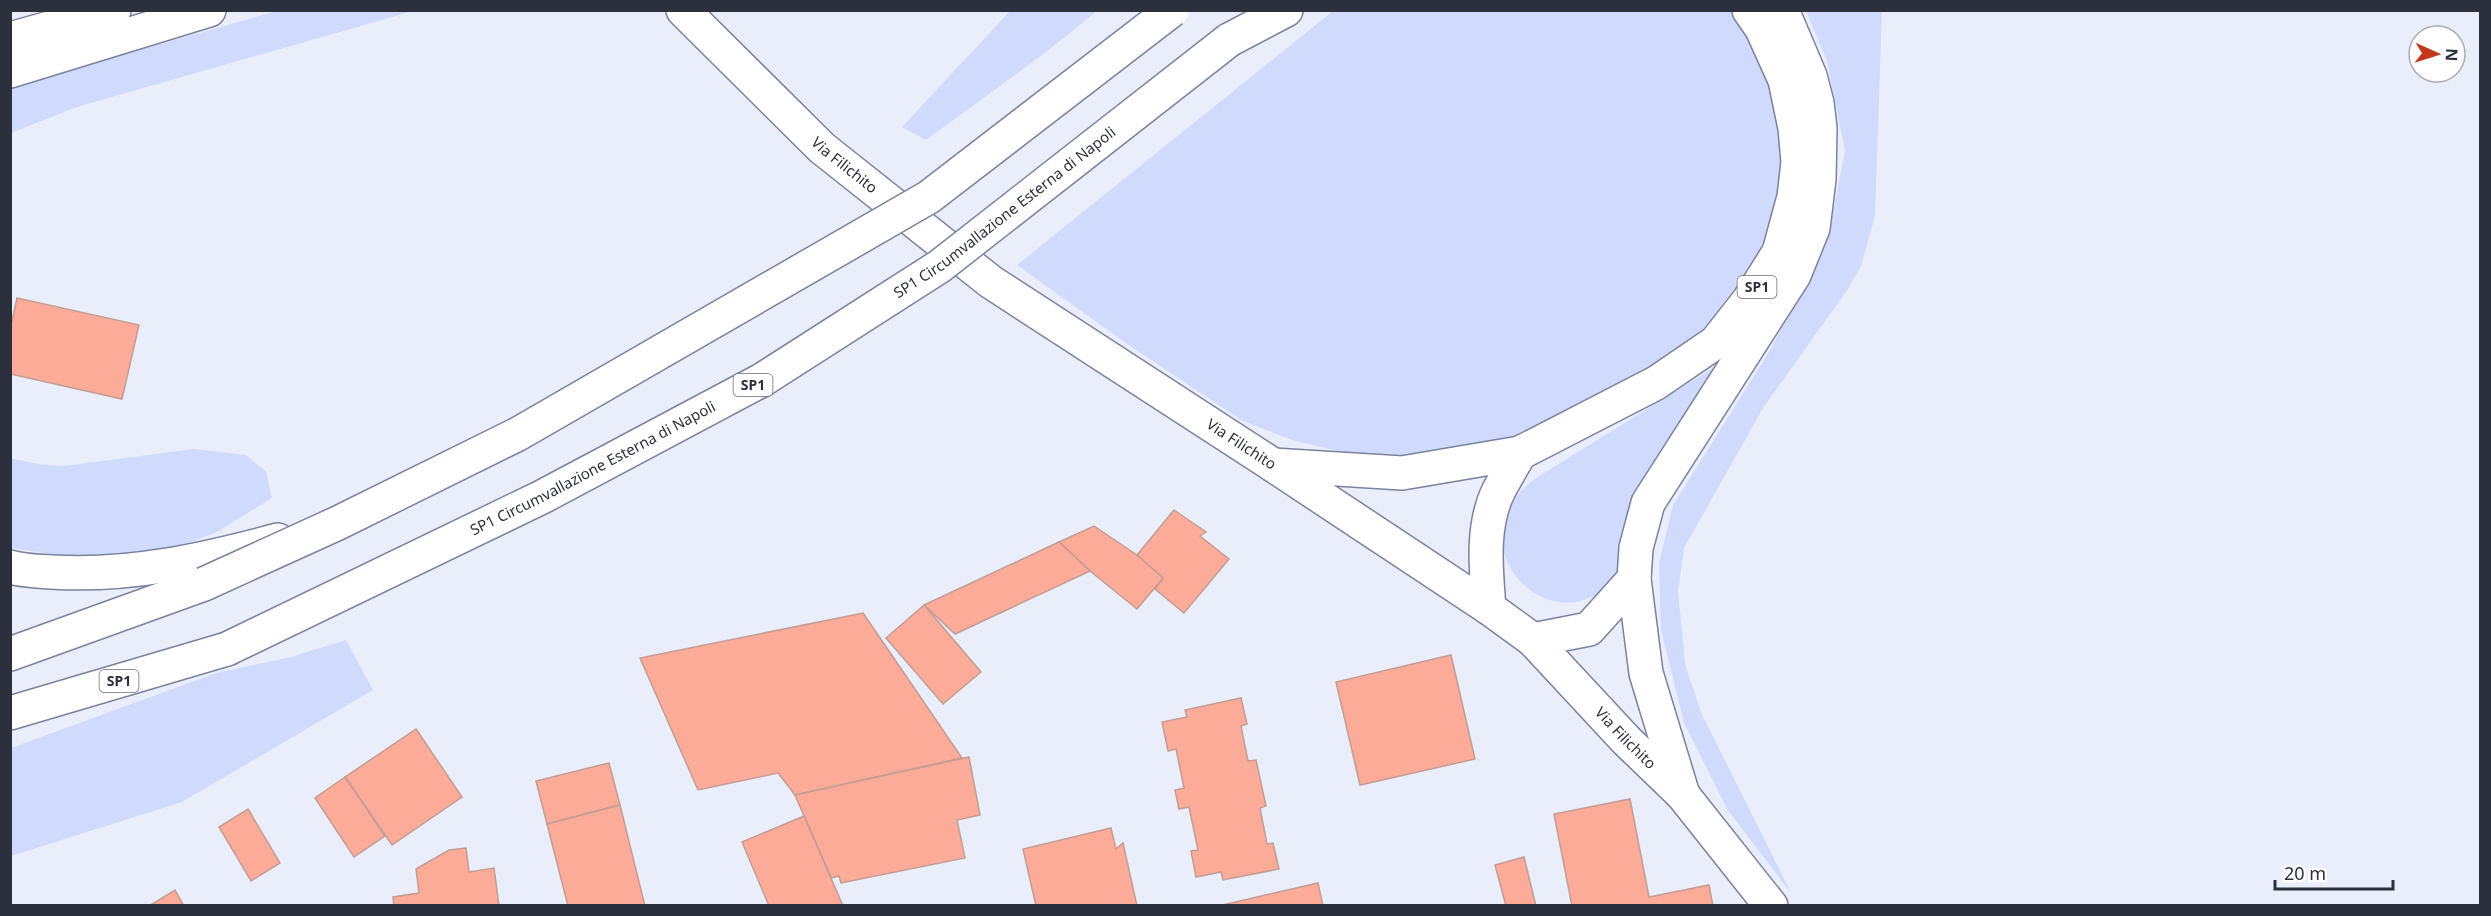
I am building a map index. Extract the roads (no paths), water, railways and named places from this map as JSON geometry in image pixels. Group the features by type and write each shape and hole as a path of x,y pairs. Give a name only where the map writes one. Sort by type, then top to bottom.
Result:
{"main road":[{"path":"10,39 114,10"},
{"path":"10,71 209,10"},
{"name":"Via Filichito","path":"683,10 822,147 991,282 1273,465 1489,608 1533,640 1626,740 1683,795 1771,906"},
{"path":"10,654 204,584 338,523 518,434 929,197 1172,10"},
{"name":"SP1 Circumvallazione Esterna di Napoli","path":"10,713 227,650 542,497 762,380 940,266 1229,40 1261,10"},
{"name":"SP1","path":"1229,40 1286,10"},
{"name":"SP1","path":"1273,465 1402,473 1520,453 1656,383 1716,342 1749,300 1779,252 1794,197 1798,162 1795,128 1785,80 1762,30 1749,10"},
{"path":"1683,795 1646,673 1634,579 1636,548 1648,503 1794,275 1813,228 1819,179 1821,128 1810,76 1782,10"},
{"path":"1489,608 1486,567 1487,529 1498,492 1520,453"},
{"path":"10,567 84,574 146,569 227,554 338,523"},
{"path":"1533,640 1589,629 1634,579"}]}
